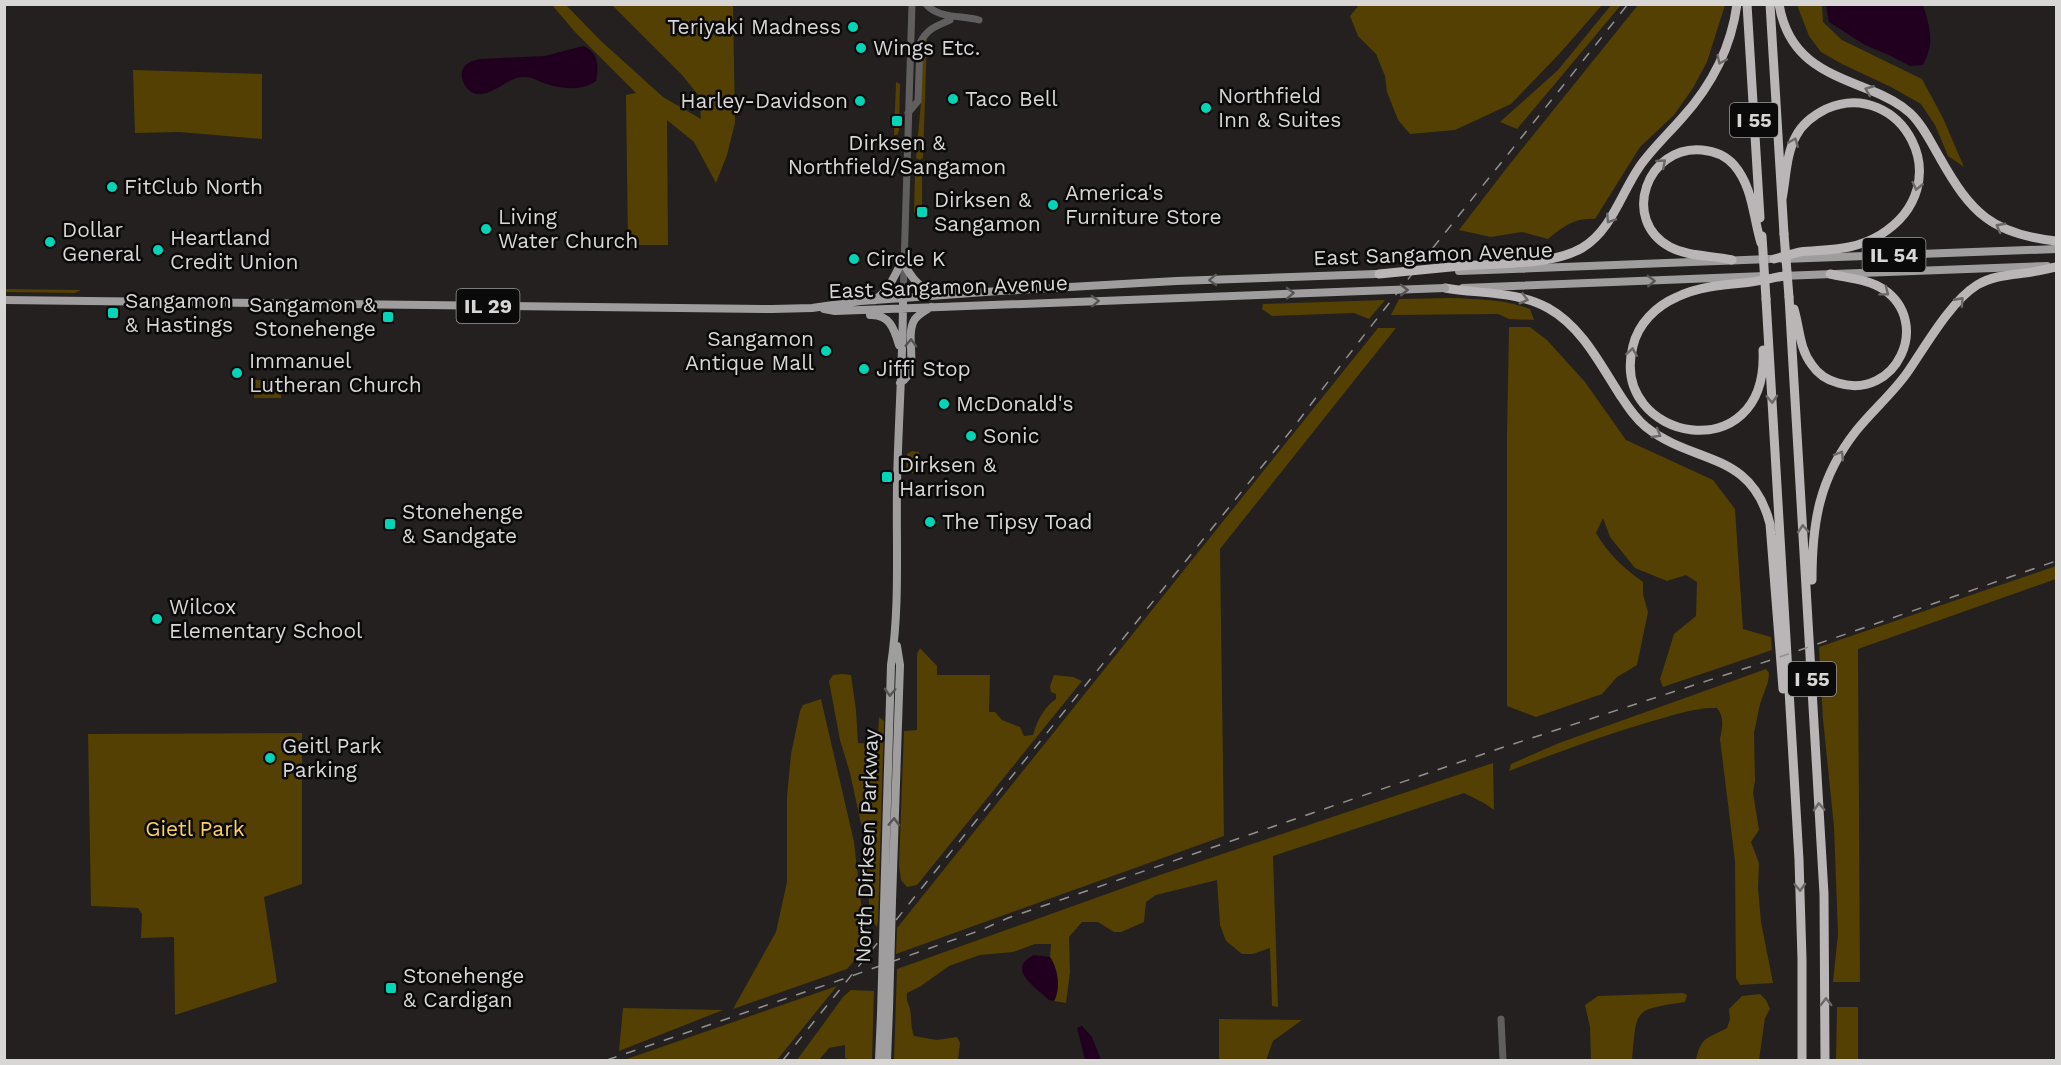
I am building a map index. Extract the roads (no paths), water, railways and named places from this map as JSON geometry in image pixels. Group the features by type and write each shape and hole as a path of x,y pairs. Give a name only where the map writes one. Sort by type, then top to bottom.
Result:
{"highway":[{"path":"1378,274 1555,259 1575,252 1592,241 1608,223 1644,159 1709,85 1730,39 1737,4"},
{"name":"I 55","path":"1747,4 1800,871 1802,1060"},
{"name":"I 55","path":"1770,4 1824,894 1825,1060"},
{"path":"1779,4 1787,31 1804,56 1831,74 1896,102 1912,114 1952,180 1978,212 2012,233 2028,238 2056,241"},
{"path":"1774,259 1799,252 1831,251 1859,244 1872,239 1894,224 1908,209 1916,194 1920,167 1916,147 1897,121 1876,108 1852,104 1834,106 1814,116 1796,135 1789,157 1782,199"},
{"path":"1732,260 1716,256 1687,254 1670,247 1657,237 1647,221 1644,202 1647,184 1661,163 1675,153 1691,149 1709,150 1731,162 1748,187 1760,236"},
{"path":"1809,634 1815,515 1823,487 1846,446 1904,377 1941,323 1969,291 1999,276 2027,273 2056,266"},
{"path":"1789,297 1795,312 1802,346 1819,374 1835,382 1851,386 1866,384 1882,378 1894,367 1904,347 1906,329 1901,310 1892,296 1878,286 1830,274"},
{"path":"1767,318 1763,335 1764,355 1761,381 1755,398 1739,417 1715,428 1695,431 1683,429 1663,421 1641,400 1631,374 1630,357 1639,330 1652,314 1678,296 1704,287 1784,276"},
{"path":"1445,288 1517,297 1542,305 1561,316 1582,338 1630,410 1645,426 1667,440 1730,466 1756,491 1766,509 1770,524 1784,703 1790,724"}],"main road":[{"name":"East Sangamon Avenue","path":"1460,268 2056,249"},
{"path":"875,300 890,287 894,275 904,261 915,282 926,290 977,288 999,291"},
{"name":"East Sangamon Avenue","path":"4,300 700,310 812,308 875,300 932,307 2056,266"},
{"name":"East Sangamon Avenue","path":"812,308 835,311 999,291 1378,274"},
{"name":"North Dirksen Parkway","path":"887,1060 885,1011 891,665 896,633 897,488 903,304"},
{"path":"900,383 910,372 912,326 919,315 932,307"},
{"path":"835,311 845,316 881,316 891,323 901,350"},
{"name":"North Dirksen Parkway","path":"879,1060 885,1011"}],"street":[{"name":"North Dirksen Parkway","path":"903,304 912,4"},
{"path":"926,4 940,14 966,16 979,20"},
{"path":"908,113 918,101 920,43 928,31 950,20"},
{"path":"1501,1019 1503,1060"}],"railway":[{"path":"783,1060 1293,428 1417,268 1628,4"},
{"path":"607,1060 843,979 981,930 1008,918 1498,749 1774,659 2056,561"}],"place":[{"name":"Teriyaki Madness","path":"853,27"},
{"name":"Wings Etc.","path":"861,48"},
{"name":"Taco Bell","path":"953,99"},
{"name":"Harley-Davidson","path":"860,101"},
{"name":"Northfield Inn & Suites","path":"1206,108"},
{"name":"Dirksen & Northfield/Sangamon","path":"897,121"},
{"name":"FitClub North","path":"112,187"},
{"name":"America's Furniture Store","path":"1053,205"},
{"name":"Dirksen & Sangamon","path":"922,212"},
{"name":"Living Water Church","path":"486,229"},
{"name":"Dollar General","path":"50,242"},
{"name":"Heartland Credit Union","path":"158,250"},
{"name":"Circle K","path":"854,259"},
{"name":"Sangamon & Hastings","path":"113,313"},
{"name":"Sangamon & Stonehenge","path":"388,317"},
{"name":"Sangamon Antique Mall","path":"826,351"},
{"name":"Jiffi Stop","path":"864,369"},
{"name":"Immanuel Lutheran Church","path":"237,373"},
{"name":"McDonald's","path":"944,404"},
{"name":"Sonic","path":"971,436"},
{"name":"Dirksen & Harrison","path":"887,477"},
{"name":"The Tipsy Toad","path":"930,522"},
{"name":"Stonehenge & Sandgate","path":"390,524"},
{"name":"Wilcox Elementary School","path":"157,619"},
{"name":"Geitl Park Parking","path":"270,758"},
{"name":"Stonehenge & Cardigan","path":"391,988"}],"park label":[{"name":"Gietl Park","path":"195,829"}]}
